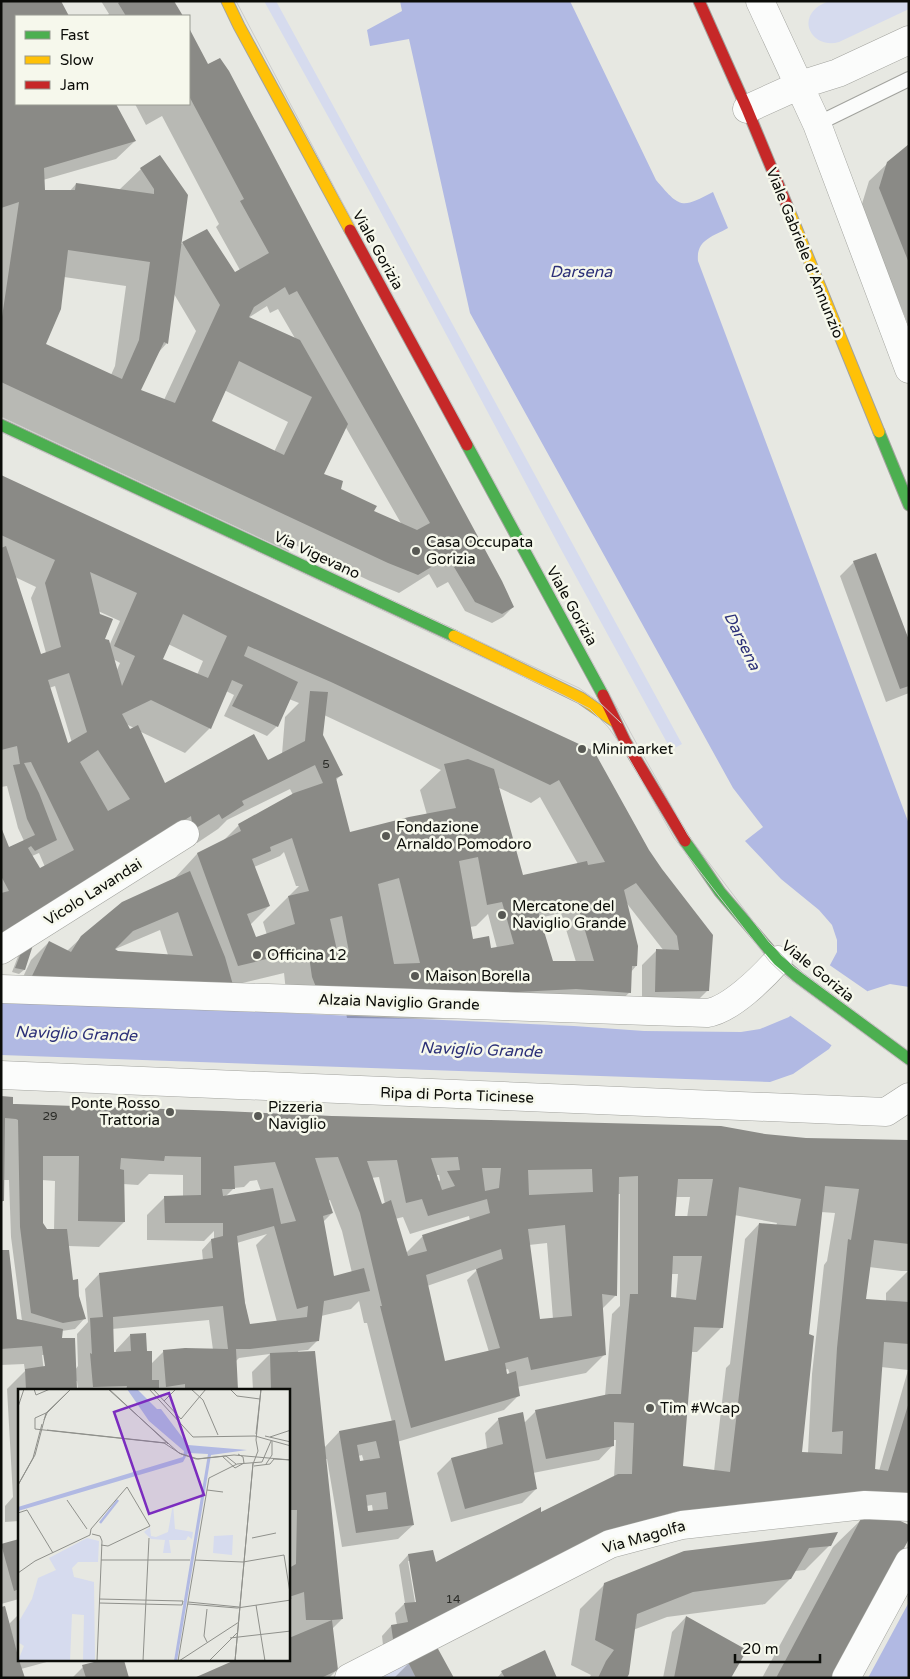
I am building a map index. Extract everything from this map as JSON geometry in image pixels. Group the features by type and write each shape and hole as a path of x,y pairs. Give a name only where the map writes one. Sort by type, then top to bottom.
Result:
{"street":[{"name":"Viale Gorizia","path":"227,1 593,675 616,722 682,836 715,884 788,969 909,1059"},
{"name":"Viale Gabriele d'Annunzio","path":"699,1 747,109 909,505"},
{"path":"761,2 817,124 909,369"},
{"path":"747,109 800,85 838,73 909,40"},
{"name":"Via Vigevano","path":"1,425 470,643 581,698 616,722"},
{"name":"Vicolo Lavandai","path":"1,950 186,834"},
{"name":"Alzaia Naviglio Grande","path":"1,989 707,1013 725,1008 757,983 788,969"},
{"name":"Ripa di Porta Ticinese","path":"1,1075 886,1112 909,1097"},
{"name":"Via Magolfa","path":"349,1678 610,1544 682,1525 865,1505 909,1507"},
{"path":"846,1678 909,1562"}],"lane":[{"path":"817,124 909,79"}],"shaded area":[{"path":"264,1 276,1 682,744 671,750 563,553 370,192"},
{"path":"829,1 909,1 909,9 839,42 831,43 817,39 809,29 808,22 815,9"},
{"path":"408,1662 416,1678 380,1678"}],"water":[{"name":"Darsena","path":"400,1 570,1 656,180 676,201 681,203 694,201 713,192 728,228 702,244 698,254 698,261 909,824 909,987 890,984 868,991 829,1049 793,1074 770,1082 1,1055 1,1000 574,1026 644,1031 741,1032 760,1029 789,1017 830,965 837,952 837,940 832,925 819,910 781,879 745,841 763,827 733,788 470,313 409,39 370,46 367,30 402,11"},
{"path":"909,1602 909,1678 868,1678"}],"pier":[{"path":"828,964 870,993 834,1047 788,1014"}],"building":[{"path":"1,1 61,1 68,15 15,15 15,105 117,105 136,141 44,168 45,190 75,190 76,183 154,194 154,189 140,168 160,155 188,195 168,344 164,342 141,390 175,403 220,305 182,242 207,229 235,272 269,253 240,201 244,199 190,98 190,30 208,64 220,58 229,71 361,321 502,581 514,607 502,614 475,602 448,557 418,575 388,563 1,382 1,324 19,202 1,208","holes":["68,250 150,262 139,340 122,379 46,344 61,309","285,287 289,295 297,291 430,523 417,530 374,511 377,506 341,489 343,481 324,474 348,424 300,340 249,317 254,307","239,361 312,397 284,455 212,421"]},
{"path":"121,1 174,1 182,15 125,15 118,3"},
{"path":"909,144 909,263 879,188 887,162"},
{"path":"1,475 594,751 649,850 713,935 709,991 655,992 656,949 679,950 677,936 636,883 624,890 638,946 637,966 632,966 631,993 576,989 458,995 318,992 312,977 308,949 238,966 197,853 241,831 238,824 294,793 323,783 315,765 242,801 244,805 222,819 219,814 193,830 191,816 1,935 1,893 9,891 1,876 1,827 9,847 35,835 27,819 13,765 20,764 17,746 1,750 1,548 6,546 41,654 61,647 45,583 55,560 1,535","holes":["90,572 137,593 114,646 135,656 122,686 109,640 105,639 113,619 100,614","183,614 227,636 208,678 163,659","248,646 331,682 550,785 559,780 605,862 588,865 587,861 523,875 494,769 468,759 444,764 456,808 409,817 350,832 336,778 343,775 323,735 328,692 310,691 305,741 268,760 254,734 165,783 138,725 130,729 122,714 151,700 211,729 232,680 243,685 232,706 278,727 298,682 244,656","69,673 87,732 68,743 48,680","98,750 130,799 108,811 80,762","31,762 74,850 40,868 28,848 31,846 35,851 57,840 39,793 24,763","292,838 309,891 288,896 295,924 256,937 247,914 270,906 252,859 271,851 270,847","478,857 487,905 502,902 514,944 491,948 489,936 473,939 459,861","399,878 420,963 394,964 378,884","576,900 594,961 553,961 537,908","342,916 349,952 338,955 330,919"]},
{"path":"876,553 909,640 909,686 900,689 853,561"},
{"path":"190,871 225,957 233,985 66,981 32,976 49,941 71,952 81,936 122,902","holes":["178,912 193,956 118,951 115,949 133,931"]},
{"path":"26,940 33,945 25,970 15,968"},
{"path":"1,1096 13,1097 13,1104 332,1116 721,1126 765,1134 806,1138 909,1140 909,1244 874,1240 866,1299 909,1302 909,1344 884,1342 875,1469 888,1471 909,1402 909,1494 798,1498 674,1512 625,1528 394,1646 391,1625 408,1622 404,1603 416,1602 408,1554 433,1550 436,1562 541,1507 541,1512 618,1474 632,1474 634,1423 614,1422 614,1446 546,1459 535,1410 609,1394 621,1394 630,1294 638,1294 638,1176 619,1177 617,1296 602,1294 606,1355 531,1370 528,1357 505,1363 507,1374 516,1371 520,1396 411,1428 380,1306 382,1306 360,1213 338,1157 315,1158 333,1213 323,1216 334,1276 364,1268 370,1291 324,1301 319,1341 236,1349 238,1389 185,1389 185,1384 166,1387 163,1350 185,1348 228,1349 223,1306 113,1317 114,1352 131,1351 130,1334 146,1333 147,1351 152,1351 152,1380 159,1380 159,1389 126,1389 127,1386 93,1387 90,1353 92,1354 90,1318 103,1317 99,1273 213,1258 211,1239 223,1236 223,1223 165,1223 164,1196 201,1195 201,1157 165,1156 164,1161 121,1158 120,1169 124,1170 125,1222 78,1221 79,1156 43,1156 43,1223 47,1229 67,1229 73,1280 78,1279 79,1296 86,1319 63,1323 31,1313 20,1227 18,1120 5,1118 4,1201 1,1201","holes":["458,1157 460,1170 447,1171 455,1186 442,1190 431,1158","397,1160 406,1203 422,1199 428,1216 487,1199 490,1213 422,1235 427,1251 408,1256 391,1200 382,1204 367,1161","275,1162 296,1221 281,1224 273,1188 223,1196 222,1189 235,1189 234,1166","482,1168 501,1168 499,1188 485,1191","592,1169 593,1192 529,1195 528,1170","678,1179 713,1179 707,1216 675,1216","825,1186 859,1189 851,1240 848,1239 837,1348 832,1432 843,1431 842,1454 802,1452 814,1336 809,1334","739,1187 801,1199 796,1226 759,1223 730,1472 683,1466 694,1327 723,1328","565,1225 572,1316 540,1319 528,1229","274,1226 297,1309 308,1306 307,1317 250,1324 245,1303 237,1236","501,1249 503,1259 476,1269 500,1348 445,1361 426,1275","673,1256 702,1256 696,1300 671,1297"]},
{"path":"1,1250 9,1250 17,1319 63,1329 62,1338 75,1338 77,1389 26,1389 25,1369 45,1366 42,1346 1,1349"},
{"path":"315,1351 343,1619 306,1620 304,1592 290,1597 290,1567 296,1564 297,1510 290,1510 290,1389 271,1389 270,1353"},
{"path":"523,1412 537,1489 465,1509 451,1458 503,1444 498,1418"},
{"path":"395,1420 414,1525 356,1533 339,1431","holes":["376,1441 380,1458 360,1461 357,1445","386,1492 388,1509 368,1511 366,1495"]},
{"path":"863,1515 890,1516 909,1525 909,1539 833,1678 776,1678"},
{"path":"838,1532 831,1546 809,1548 791,1579 693,1592 637,1614 627,1678 598,1678 614,1650 595,1640 604,1583 684,1551"},
{"path":"18,1539 18,1589 14,1591 1,1544"},
{"path":"5,1606 18,1662 20,1662 25,1678 1,1678 1,1607"},
{"path":"686,1616 747,1650 731,1678 674,1678"},
{"path":"332,1620 338,1670 321,1678 194,1678 230,1662 290,1662 290,1638"},
{"path":"437,1647 454,1678 416,1678 408,1662"},
{"path":"545,1650 557,1678 505,1678 501,1671"},
{"path":"94,1662 125,1662 129,1678 86,1678 82,1665"}],"tram line":[{"path":"236,1 340,198 688,835 769,942 793,966 909,1051"},
{"path":"1,417 579,688 599,702 621,723"},
{"path":"1,432 590,709 608,727 623,748 674,838 770,962 785,976 909,1067"}],"traffic: fast":[{"path":"1,425 454,636"},
{"path":"879,432 909,505"},
{"path":"467,445 603,695"},
{"path":"685,841 720,892 778,960 798,977 909,1059"}],"traffic: slow":[{"path":"227,1 350,230"},
{"path":"788,208 879,432"},
{"path":"454,636 581,698 614,721"}],"traffic: jam":[{"path":"699,1 788,208"},
{"path":"350,230 467,445"},
{"path":"603,695 625,741 685,841"}],"place":[{"name":"Casa Occupata Gorizia","path":"416,551"},
{"name":"Minimarket","path":"582,749"},
{"name":"Fondazione Arnaldo Pomodoro","path":"386,836"},
{"name":"Mercatone del Naviglio Grande","path":"502,915"},
{"name":"Officina 12","path":"257,955"},
{"name":"Maison Borella","path":"415,976"},
{"name":"Ponte Rosso Trattoria","path":"170,1112"},
{"name":"Pizzeria Naviglio","path":"258,1116"},
{"name":"Tim #Wcap","path":"650,1408"}],"water label":[{"name":"Naviglio Grande","path":"76,1034"},
{"name":"Naviglio Grande","path":"481,1050"}]}
